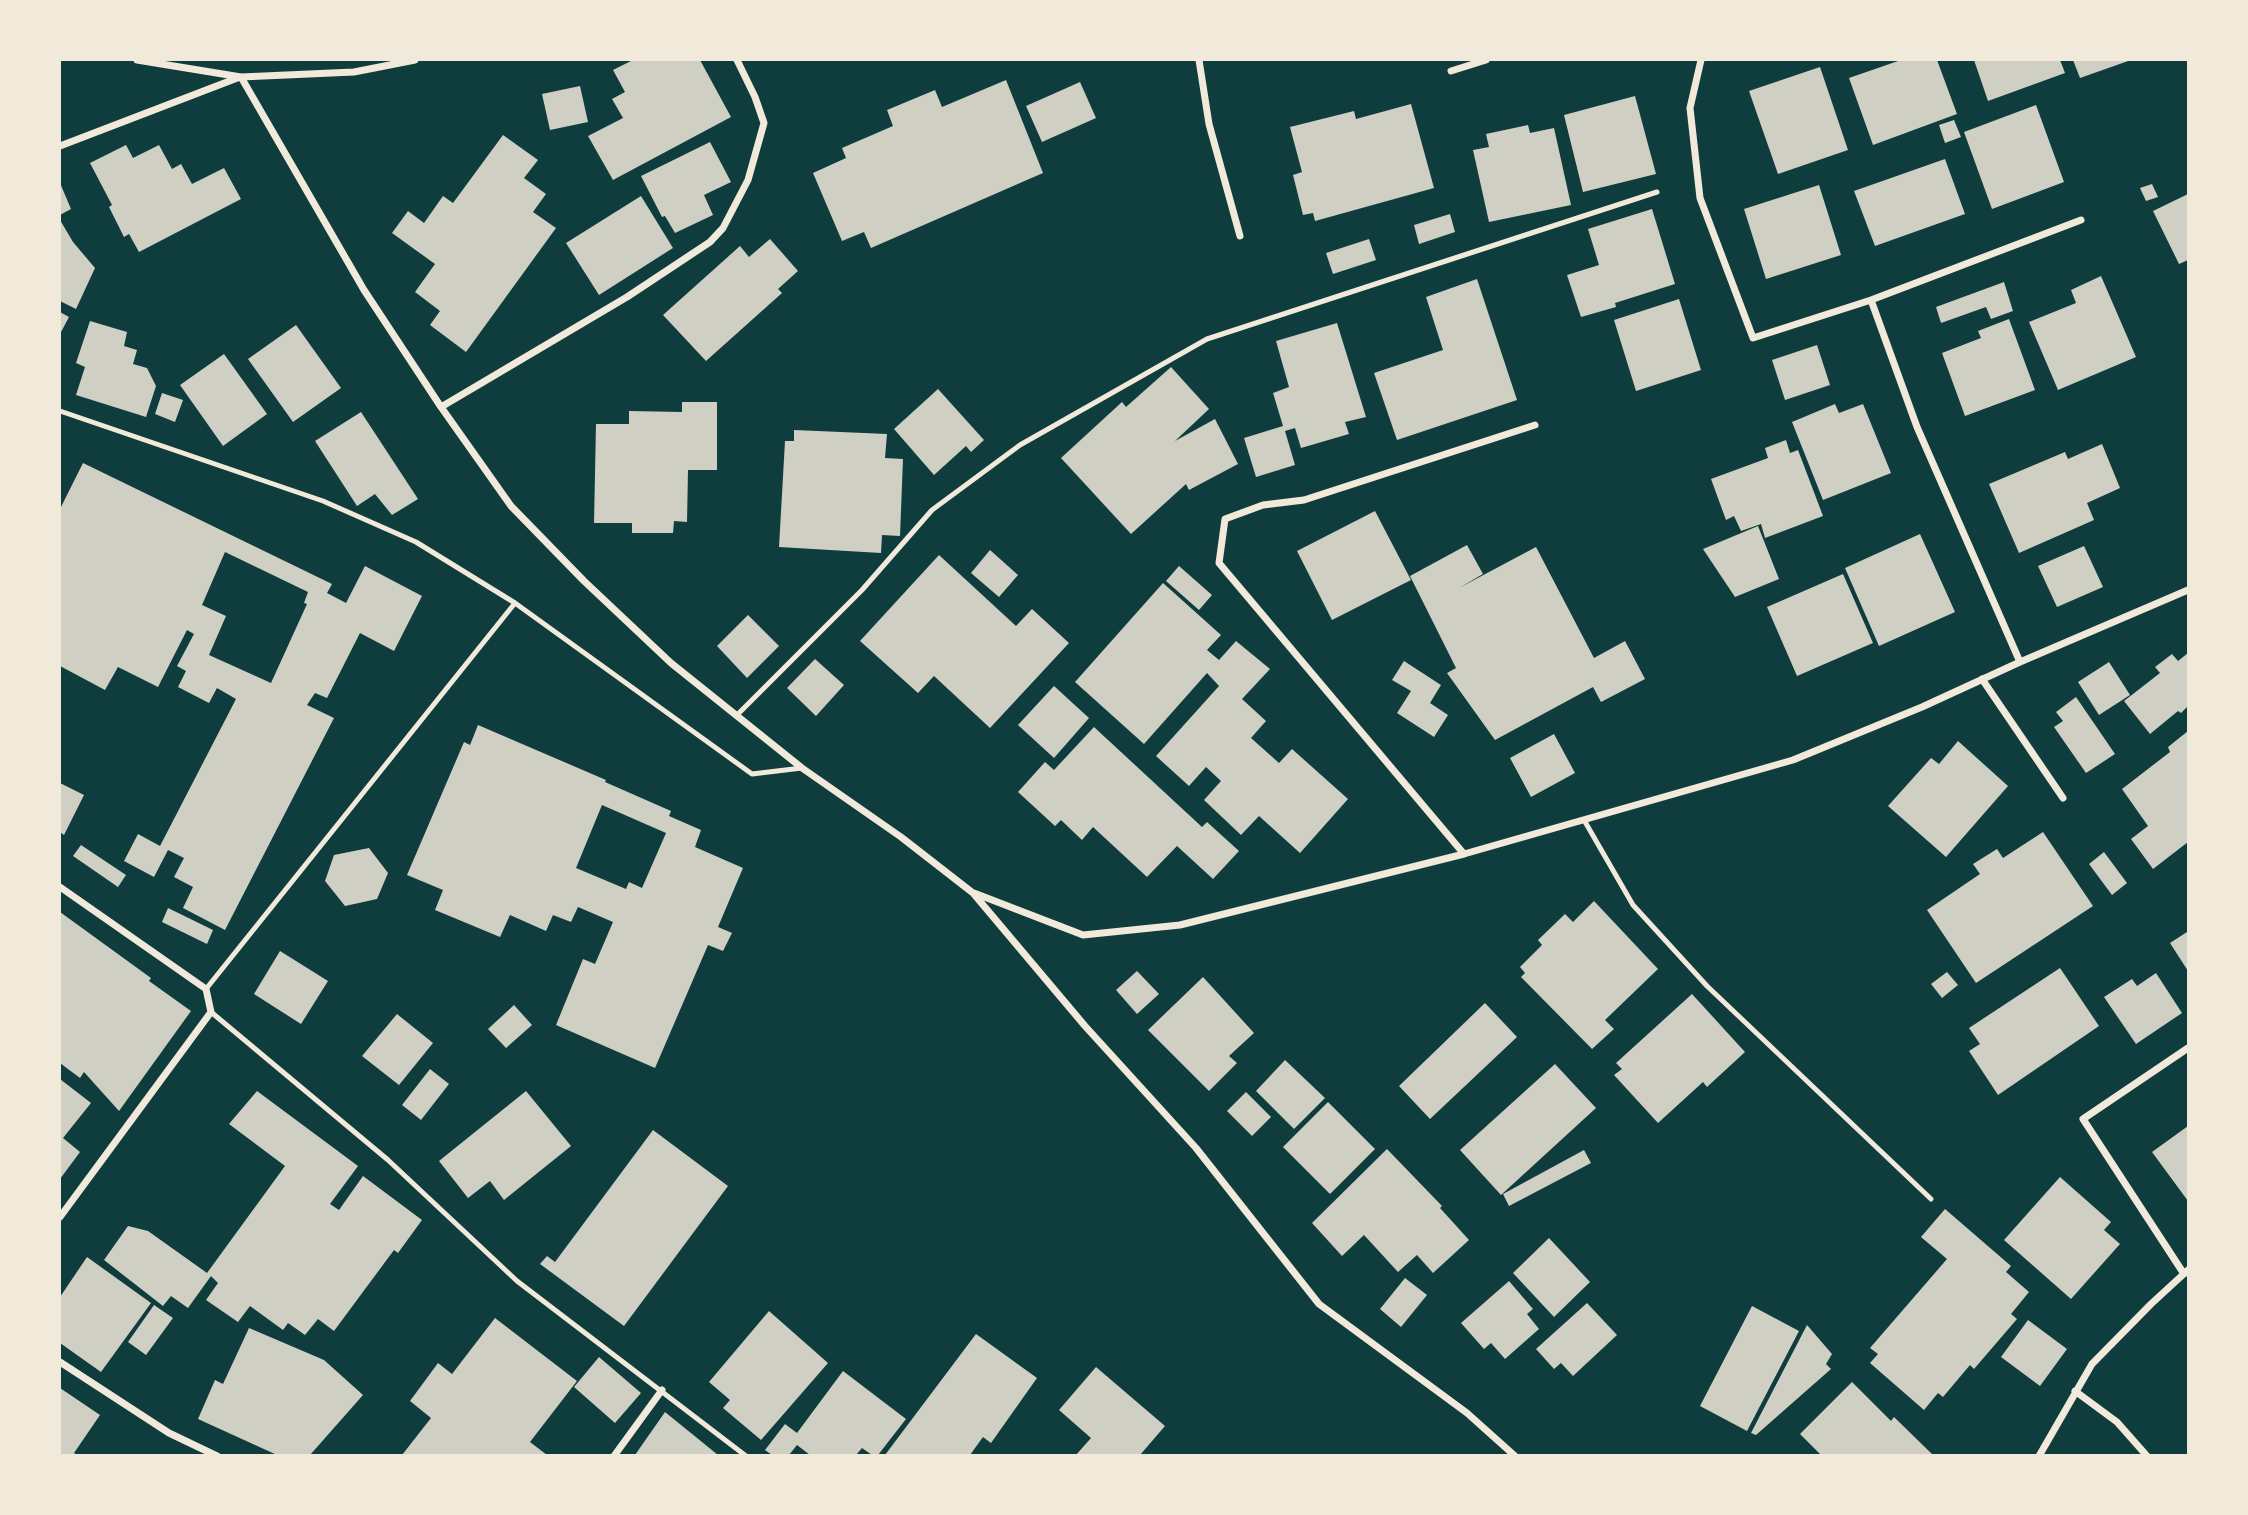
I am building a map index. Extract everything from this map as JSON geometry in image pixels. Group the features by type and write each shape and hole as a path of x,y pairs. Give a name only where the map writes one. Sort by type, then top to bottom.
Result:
{"street":[{"path":"137,60 241,76 354,72 415,60"},
{"path":"441,407 628,297 710,242 723,228 748,180 764,123 737,60"},
{"path":"1199,60 1209,124 1240,236"},
{"path":"1451,71 1486,60"},
{"path":"1701,60 1690,108 1700,198 1753,338 1871,300 2081,220"},
{"path":"60,146 241,76"},
{"path":"241,76 364,290 441,407 511,506 584,581 652,645 802,768 901,837 973,893 1085,1026 1196,1147 1319,1304 1467,1413 1515,1455"},
{"path":"1871,300 1917,427 2020,662"},
{"path":"1464,854 1219,563 1225,519 1263,505 1304,500 1535,425"},
{"path":"973,893 1083,935 1180,925 1464,854 1793,760 1922,707 2189,590"},
{"path":"1982,679 2063,798"},
{"path":"60,887 206,989 211,1012 60,1217"},
{"path":"2039,1455 2092,1364 2187,1272 2083,1119 2189,1048"},
{"path":"60,1362 169,1433 217,1455"},
{"path":"614,1455 662,1390"},
{"path":"2075,1391 2118,1422 2147,1455"}],"lane":[{"path":"737,715 862,590 932,510 1032,438 1207,339 1657,192"},
{"path":"60,411 323,501 416,542 515,603 752,774 802,768"},
{"path":"206,989 515,603"},
{"path":"1584,820 1633,905 1707,986 1931,1199"},
{"path":"211,1012 387,1160 517,1281 746,1455"}],"building":[{"path":"633,60 700,60 731,117 613,180 588,136 623,118 612,99 625,92 613,70"},
{"path":"1901,60 1937,60 1957,114 1873,145 1849,78"},
{"path":"1974,60 2060,60 2065,73 1988,101"},
{"path":"2073,60 2131,60 2080,78"},
{"path":"1820,67 1848,150 1778,174 1749,91"},
{"path":"1006,80 1043,173 871,248 864,232 842,241 813,173 846,158 842,148 893,126 887,110 935,90 942,107"},
{"path":"1080,82 1096,118 1042,142 1026,106"},
{"path":"580,86 588,122 550,130 542,94"},
{"path":"1635,96 1656,174 1583,192 1564,115"},
{"path":"1411,104 1434,188 1315,221 1313,213 1303,215 1293,175 1302,172 1290,127 1354,111 1356,119"},
{"path":"2036,105 2064,182 1992,209 1964,132"},
{"path":"1954,120 1961,137 1945,143 1939,125"},
{"path":"1528,125 1530,133 1554,128 1571,205 1489,222 1473,150 1489,147 1486,134"},
{"path":"503,135 538,160 524,178 546,194 533,212 556,228 466,352 430,325 440,311 415,292 435,264 392,233 408,211 424,223 443,196 453,203"},
{"path":"710,142 731,182 704,195 713,215 675,233 665,216 662,217 641,176"},
{"path":"126,145 133,158 159,145 172,169 181,164 192,184 224,168 241,199 139,252 129,234 124,237 109,207 112,205 90,163"},
{"path":"1945,159 1965,214 1875,246 1854,191"},
{"path":"60,183 71,209 60,215"},
{"path":"2152,184 2158,197 2146,201 2140,188"},
{"path":"1819,185 1841,255 1766,279 1744,209"},
{"path":"2188,194 2188,260 2179,264 2153,211"},
{"path":"641,196 673,248 599,295 566,243"},
{"path":"1652,209 1675,284 1615,303 1616,307 1581,317 1567,275 1599,265 1588,229"},
{"path":"1450,214 1455,232 1419,244 1414,225"},
{"path":"60,220 73,242 95,268 76,309 60,301"},
{"path":"770,239 798,271 778,289 782,293 706,361 663,315 740,246 749,257"},
{"path":"1369,239 1376,260 1333,274 1326,253"},
{"path":"2101,276 2136,357 2058,390 2029,322 2076,303 2071,290"},
{"path":"1477,279 1517,400 1397,440 1374,373 1443,350 1426,297"},
{"path":"2004,282 2013,311 1991,319 1986,307 1941,323 1936,307"},
{"path":"1679,299 1701,370 1636,391 1614,320"},
{"path":"60,312 69,317 60,334"},
{"path":"2009,319 2035,390 1965,416 1942,353 1981,338 1978,331"},
{"path":"90,321 127,332 124,346 137,350 133,364 147,368 156,386 146,417 76,395 85,367 76,363"},
{"path":"1337,323 1366,417 1345,422 1349,434 1301,448 1295,428 1285,431 1295,465 1256,477 1244,438 1283,426 1273,393 1289,387 1276,341"},
{"path":"296,325 341,388 293,422 248,359"},
{"path":"1817,345 1830,385 1785,400 1772,360"},
{"path":"224,354 267,414 223,446 180,385"},
{"path":"1171,367 1209,409 1175,441 1215,419 1238,464 1189,490 1186,484 1131,534 1061,458 1122,402 1126,407"},
{"path":"938,389 984,440 971,452 966,446 934,475 894,429"},
{"path":"162,393 183,400 175,422 155,414"},
{"path":"682,402 717,402 717,470 688,470 687,522 674,521 673,533 632,533 632,523 594,523 596,424 629,424 629,411 682,412"},
{"path":"1835,404 1839,413 1863,404 1891,473 1823,500 1792,422"},
{"path":"361,412 418,499 392,515 375,494 357,506 315,441"},
{"path":"794,430 887,434 885,458 903,459 900,536 882,535 881,553 779,547 785,441 794,441"},
{"path":"1786,440 1790,453 1798,450 1823,516 1765,538 1761,524 1741,531 1734,516 1726,520 1711,479 1768,458 1765,448"},
{"path":"2102,444 2120,488 2087,503 2094,520 2019,553 1989,484 2065,452 2068,459"},
{"path":"83,463 332,584 327,593 346,603 365,566 422,596 394,651 360,633 327,698 315,693 307,705 334,718 225,930 183,908 193,887 174,877 184,858 168,850 154,877 124,861 138,834 160,846 236,699 217,688 209,703 178,687 186,671 177,666 194,634 187,630 158,687 118,667 105,690 60,666 60,509","holes":["225,552 308,592 304,603 307,604 271,683 209,655 226,616 202,605"]},
{"path":"1375,511 1411,580 1332,620 1297,551"},
{"path":"1758,526 1779,579 1735,597 1703,549"},
{"path":"1920,534 1955,612 1879,646 1845,568"},
{"path":"1467,545 1483,574 1459,588 1536,547 1594,658 1625,641 1645,679 1601,702 1593,687 1495,740 1447,673 1456,668 1410,576"},
{"path":"2084,546 2103,587 2057,607 2038,566"},
{"path":"990,550 1018,575 999,597 971,573"},
{"path":"939,555 1016,626 1032,609 1069,643 990,728 934,676 918,693 860,641"},
{"path":"1179,566 1212,595 1199,610 1166,581"},
{"path":"1843,574 1873,643 1797,676 1767,607"},
{"path":"1163,583 1221,635 1207,650 1219,660 1236,641 1270,669 1242,699 1266,721 1251,738 1279,763 1292,749 1348,799 1300,853 1259,816 1241,835 1204,800 1221,781 1206,767 1189,786 1156,756 1219,686 1207,673 1144,744 1075,682"},
{"path":"748,615 779,646 747,678 717,646"},
{"path":"2188,653 2188,706 2150,734 2124,701 2160,673 2155,667 2172,654 2178,661"},
{"path":"815,659 844,685 816,716 787,688"},
{"path":"1404,661 1441,685 1430,703 1448,715 1434,737 1397,713 1411,691 1392,680"},
{"path":"2109,662 2130,695 2099,715 2078,682"},
{"path":"1054,686 1089,718 1054,758 1018,725"},
{"path":"2076,697 2115,754 2086,773 2054,727 2063,721 2056,712"},
{"path":"478,725 606,780 605,782 671,811 669,816 701,830 695,847 743,868 718,927 732,933 723,951 708,945 655,1068 556,1025 583,959 595,964 613,922 578,907 571,922 553,915 546,931 510,915 500,937 435,910 443,890 407,875 464,742 470,745","holes":["602,805 666,833 642,888 629,882 626,889 576,868"]},
{"path":"1094,727 1202,827 1207,822 1239,851 1213,879 1177,846 1147,877 1093,827 1082,840 1061,820 1055,826 1018,792 1045,762 1054,770"},
{"path":"2188,731 2188,842 2153,869 2131,839 2148,826 2122,789 2170,752 2168,747"},
{"path":"1554,734 1575,773 1531,797 1510,758"},
{"path":"1958,741 2008,786 1946,857 1888,806 1931,758 1939,764"},
{"path":"60,783 84,795 64,835 60,832"},
{"path":"2043,832 2093,906 1976,983 1927,910 1980,874 1973,864 1997,849 2003,858"},
{"path":"81,845 126,875 118,887 73,856"},
{"path":"369,848 388,873 377,899 345,906 325,881 334,855"},
{"path":"2104,852 2127,883 2112,895 2089,864"},
{"path":"1594,901 1658,969 1605,1020 1614,1029 1592,1049 1521,977 1525,973 1520,967 1542,945 1538,940 1565,914 1573,922"},
{"path":"168,908 213,930 207,944 162,922"},
{"path":"60,912 151,978 149,981 191,1011 119,1111 84,1072 80,1078 60,1063"},
{"path":"2187,932 2188,935 2188,971 2170,943"},
{"path":"280,951 328,981 301,1024 254,994"},
{"path":"2060,968 2099,1026 1998,1095 1969,1051 1980,1044 1969,1028"},
{"path":"1137,971 1159,994 1137,1014 1116,990"},
{"path":"1947,972 1958,985 1942,998 1931,984"},
{"path":"2156,973 2182,1013 2136,1044 2104,997 2132,979 2137,986"},
{"path":"1203,977 1254,1033 1229,1056 1237,1063 1209,1091 1148,1030"},
{"path":"1692,994 1745,1052 1707,1087 1703,1082 1658,1123 1614,1075 1622,1069 1616,1063"},
{"path":"1485,1003 1517,1037 1430,1119 1399,1086"},
{"path":"514,1005 532,1025 506,1048 488,1029"},
{"path":"397,1014 433,1043 399,1085 362,1056"},
{"path":"1285,1060 1325,1098 1294,1129 1256,1091"},
{"path":"1555,1064 1596,1108 1501,1195 1460,1150"},
{"path":"430,1069 449,1084 421,1120 402,1105"},
{"path":"60,1079 91,1103 63,1138 80,1152 60,1179"},
{"path":"257,1091 358,1166 330,1204 339,1210 363,1176 422,1220 398,1253 394,1250 334,1331 318,1319 305,1335 288,1323 283,1330 250,1306 238,1322 206,1300 218,1283 211,1276 188,1308 171,1296 163,1306 104,1260 128,1226 148,1231 207,1273 285,1166 229,1124"},
{"path":"526,1091 571,1146 504,1200 490,1181 468,1198 439,1161"},
{"path":"1246,1092 1271,1117 1252,1136 1227,1111"},
{"path":"1328,1102 1375,1149 1330,1194 1283,1147"},
{"path":"2188,1126 2188,1201 2152,1152"},
{"path":"653,1130 728,1186 624,1326 540,1264 547,1256 555,1262"},
{"path":"1387,1149 1442,1206 1440,1208 1469,1240 1433,1273 1417,1255 1398,1272 1364,1235 1342,1256 1312,1223"},
{"path":"1584,1150 1591,1163 1509,1206 1503,1194"},
{"path":"2060,1177 2111,1222 2104,1230 2120,1244 2071,1299 2004,1240"},
{"path":"1945,1209 2011,1266 2006,1272 2029,1292 2011,1314 2017,1319 1974,1369 1970,1365 1943,1397 1938,1393 1924,1410 1870,1363 1878,1354 1870,1348 1947,1259 1921,1237"},
{"path":"1549,1238 1590,1282 1554,1317 1513,1273"},
{"path":"87,1257 151,1303 101,1372 60,1343 60,1297"},
{"path":"1405,1278 1427,1295 1401,1327 1380,1309"},
{"path":"1509,1281 1533,1309 1527,1314 1539,1329 1505,1359 1491,1343 1484,1349 1461,1323"},
{"path":"1587,1303 1617,1335 1573,1376 1561,1363 1554,1369 1536,1349"},
{"path":"154,1305 173,1318 146,1355 128,1342"},
{"path":"1752,1306 1799,1331 1747,1431 1700,1406"},
{"path":"769,1311 828,1363 761,1440 723,1408 730,1400 709,1382"},
{"path":"495,1318 577,1381 530,1442 547,1455 402,1455 431,1418 410,1401 438,1363 452,1374"},
{"path":"2028,1320 2067,1349 2040,1386 2001,1357"},
{"path":"1807,1325 1832,1354 1826,1364 1831,1369 1756,1435 1751,1433"},
{"path":"249,1328 324,1360 363,1395 310,1455 277,1455 198,1419 215,1380 223,1384"},
{"path":"976,1334 1037,1378 991,1443 983,1437 970,1455 885,1455"},
{"path":"599,1357 641,1393 615,1423 574,1387"},
{"path":"1096,1367 1165,1426 1140,1455 1076,1455 1091,1438 1059,1410"},
{"path":"843,1371 906,1419 878,1455 872,1455 862,1448 856,1455 810,1455 797,1445 789,1455 772,1455 765,1450 785,1424 797,1433"},
{"path":"1852,1382 1891,1421 1894,1417 1933,1455 1821,1455 1800,1434"},
{"path":"60,1388 100,1415 74,1453 77,1455 60,1455"},
{"path":"665,1412 718,1455 635,1455"}]}
